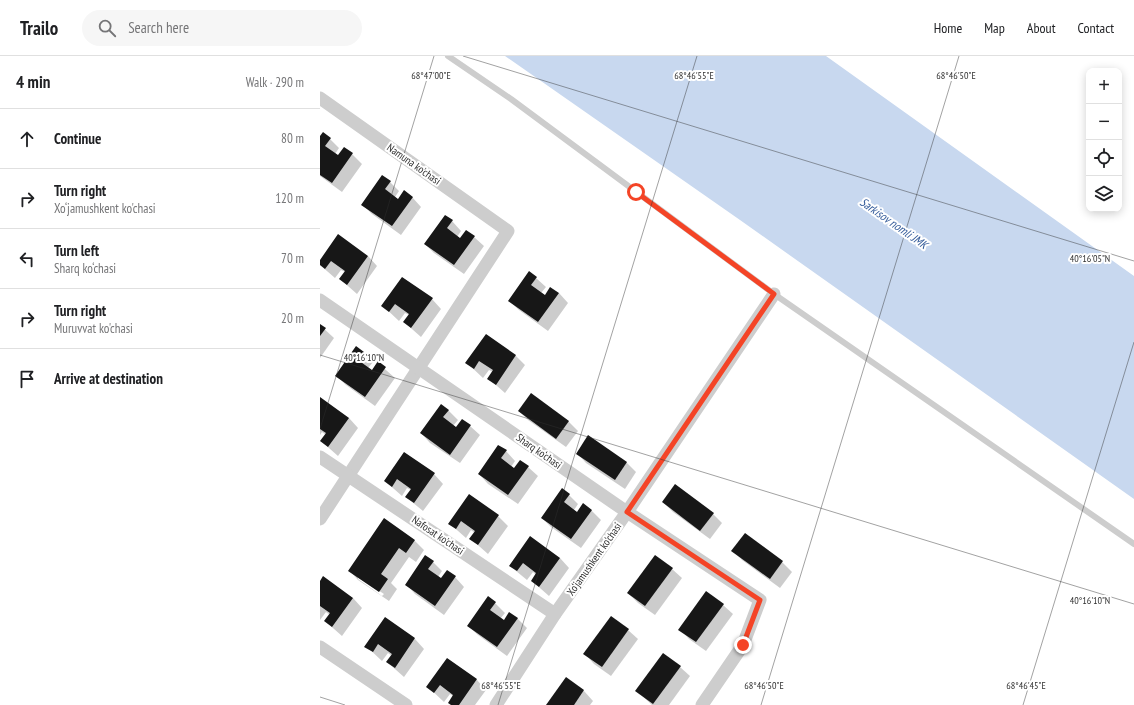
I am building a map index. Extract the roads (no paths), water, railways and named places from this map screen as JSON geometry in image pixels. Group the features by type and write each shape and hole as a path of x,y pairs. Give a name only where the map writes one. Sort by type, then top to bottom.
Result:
{"street":[{"name":"Namuna ko'chasi","path":"320,98 508,231 419,368"},
{"name":"Xo‘jamushkent ko'chasi","path":"496,705 555,614 627,512 774,294"},
{"name":"Sharq ko‘chasi","path":"320,300 627,512 760,600 743,645 702,705"},
{"path":"320,520 419,368"},
{"name":"Nafosat ko'chasi","path":"320,457 555,614"},
{"path":"320,648 406,705"}],"lane":[{"path":"448,56 517,104 774,294 1134,544"}],"water":[{"name":"Sarkisov nomli JMK","path":"505,56 826,56 1134,276 1134,499 740,220"}]}
